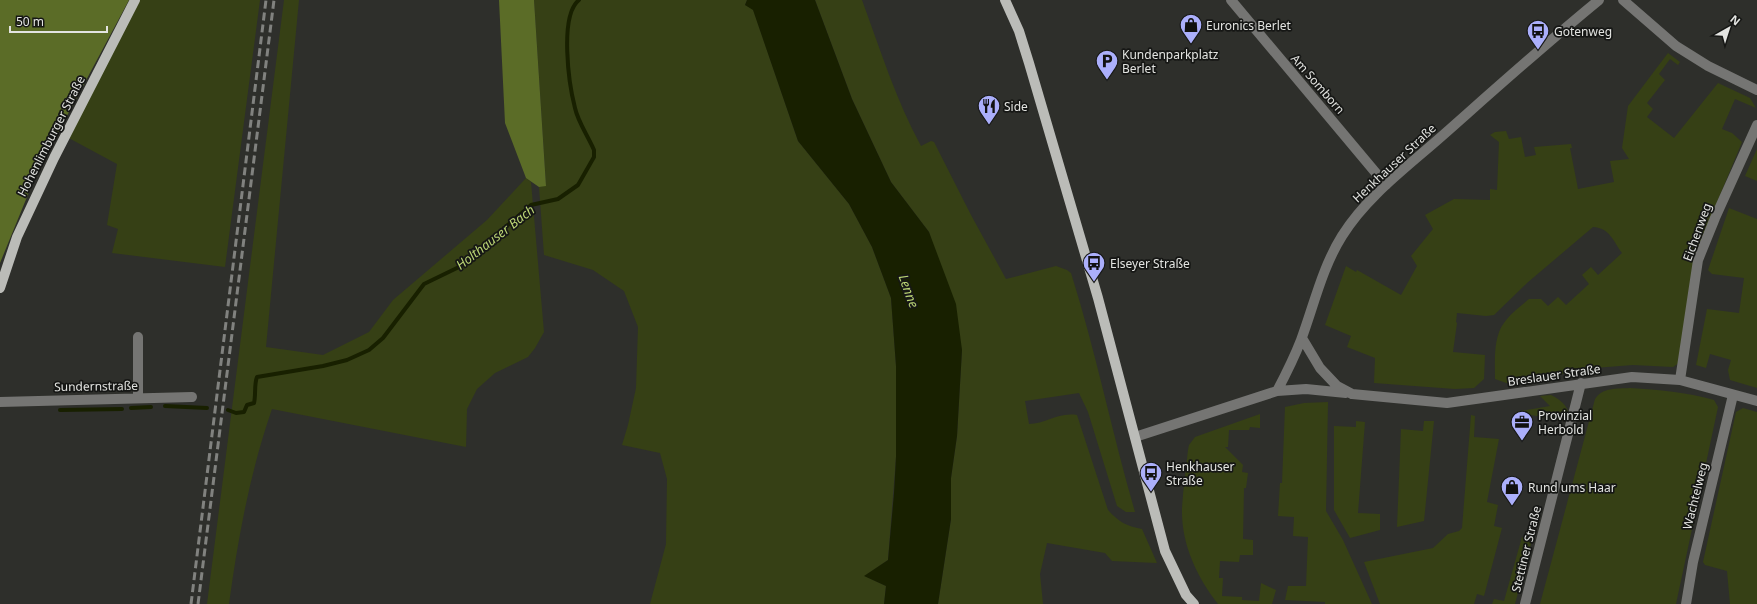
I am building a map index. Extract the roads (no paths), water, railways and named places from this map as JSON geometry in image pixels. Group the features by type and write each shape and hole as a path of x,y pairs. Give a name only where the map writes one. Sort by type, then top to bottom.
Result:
{"main road":[{"name":"Hohenlimburger Straße","path":"0,288 17,236 54,158 135,0"},
{"path":"1005,0 1029,63 1098,298 1165,550 1186,595 1194,604"}],"street":[{"name":"Am Somborn","path":"1231,0 1386,185"},
{"name":"Henkhauser Straße","path":"1277,391 1302,338 1314,298 1330,258 1354,219 1386,185 1527,60 1599,0"},
{"path":"1623,0 1676,46 1708,66 1757,90"},
{"name":"Eichenweg","path":"1680,380 1698,260 1715,218 1757,125"},
{"path":"138,337 138,398"},
{"name":"Breslauer Straße","path":"1302,338 1320,368 1337,386 1352,394"},
{"name":"Breslauer Straße","path":"1277,391 1306,389 1447,403 1581,383 1632,378 1680,380 1757,401"},
{"name":"Stettiner Straße","path":"1525,604 1581,383"},
{"path":"1135,437 1277,391"},
{"name":"Wachtelweg","path":"1686,604 1692,562 1733,395"},
{"name":"Sundernstraße","path":"0,402 192,397"}],"water":[{"name":"Lenne","path":"747,0 815,0 852,99 891,182 929,232 956,304 962,350 957,436 951,478 951,519 938,604 884,604 886,586 864,576 888,560 896,457 896,366 891,298 872,247 849,204 798,141 753,10 745,5"}],"waterway":[{"name":"Holthauser Bach","path":"228,410 236,413 244,412 247,405 254,403 257,377 323,366 347,360 369,350 383,338 424,284 459,267 531,205 558,199 578,185 594,157 594,150 576,113 568,68 567,35 569,20 573,8 579,0"},
{"name":"Holthauser Bach","path":"165,406 207,408"},
{"name":"Holthauser Bach","path":"131,408 151,407"},
{"name":"Holthauser Bach","path":"60,410 122,409"}],"railway":[{"path":"191,604 266,0"},
{"path":"198,604 274,0"}],"place":[{"name":"Euronics Berlet","path":"1191,44"},
{"name":"Gotenweg","path":"1538,50"},
{"name":"Kundenparkplatz Berlet","path":"1107,80"},
{"name":"Side","path":"989,126"},
{"name":"Elseyer Straße","path":"1094,282"},
{"name":"Provinzial Herbold","path":"1522,442"},
{"name":"Henkhauser Straße","path":"1151,492"},
{"name":"Rund ums Haar","path":"1512,506"}]}
